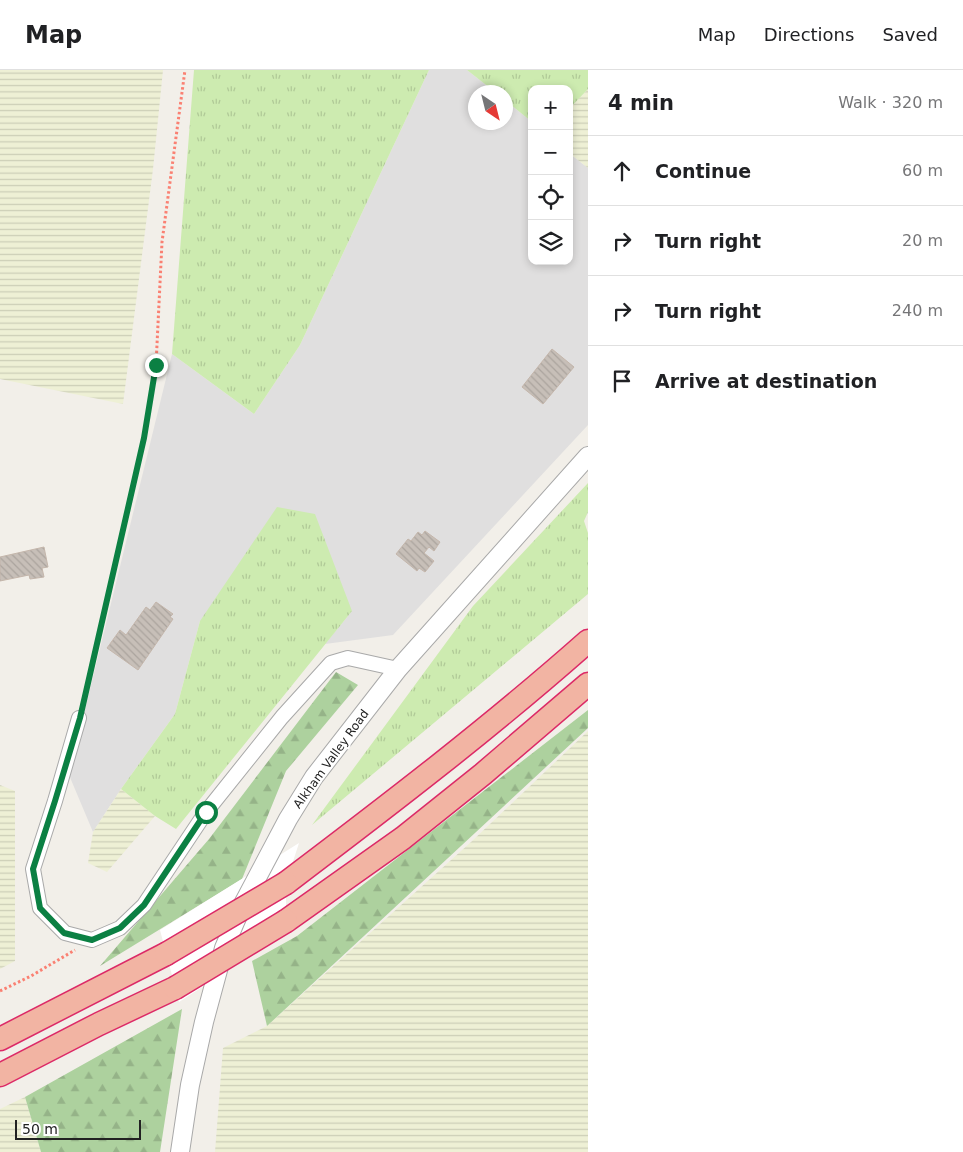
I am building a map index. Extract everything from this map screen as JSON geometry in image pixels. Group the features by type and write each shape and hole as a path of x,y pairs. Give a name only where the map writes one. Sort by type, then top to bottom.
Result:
{"highway":[{"path":"0,1039 166,954 286,883 464,747 588,641"},
{"path":"0,1075 99,1024 175,988 286,921 410,832 483,774 588,684"}],"street":[{"name":"Alkham Valley Road","path":"180,1152 190,1085 204,1022 224,948 242,906 288,819 314,777 398,669 588,456"},
{"path":"80,718 33,869 40,908 64,933 92,940 120,928 144,905 206,812 282,717 332,663 348,658 398,669"}],"path":[{"path":"80,718 144,438 154,374 162,242 185,70"},
{"path":"0,991 31,976 92,940"}],"shaded area":[{"path":"429,70 467,70 486,85 468,85 468,130 513,130 513,107 528,119 528,265 573,265 573,156 588,168 588,425 393,635 325,644 352,611 200,621 175,714 121,789 93,832 69,775 172,354 254,414 300,345"}],"green space":[{"path":"0,70 163,70 153,169 123,404 0,379"},
{"path":"194,70 429,70 300,345 254,414 172,354"},
{"path":"467,70 588,70 588,89 573,105 573,85 528,85 528,119 513,107 513,85 486,85"},
{"path":"588,89 588,168 573,156 573,105"},
{"path":"588,483 588,512 584,521 588,533 588,594 312,825 473,606"},
{"path":"277,507 315,514 352,611 176,829 155,816 121,789 175,714 200,621"},
{"path":"336,672 358,685 286,771 242,879 100,966 209,839"},
{"path":"588,710 588,728 267,1026 252,961 297,936"},
{"path":"588,731 588,1152 215,1152 223,1048 267,1026 471,842"},
{"path":"0,785 15,791 15,961 0,969"},
{"path":"121,789 155,816 107,872 88,863 93,832"},
{"path":"182,1009 160,1152 41,1152 25,1097"},
{"path":"25,1097 41,1152 0,1152 0,1109"}],"pier":[{"path":"299,843 286,883 286,921 289,931 179,1002 160,930"}],"building":[{"path":"552,349 574,367 543,404 522,387"},
{"path":"425,531 440,542 434,551 429,547 424,553 434,561 425,572 419,568 417,571 396,554 408,539 411,541 418,532 422,535"},
{"path":"44,547 48,567 42,568 44,577 30,579 29,575 0,581 0,557"},
{"path":"156,602 173,614 170,617 173,619 138,670 107,648 120,630 126,635 146,607 150,610"}],"route":[{"path":"156,365 144,438 80,718 33,869 40,908 64,933 92,940 120,928 144,905 206,812"}]}
